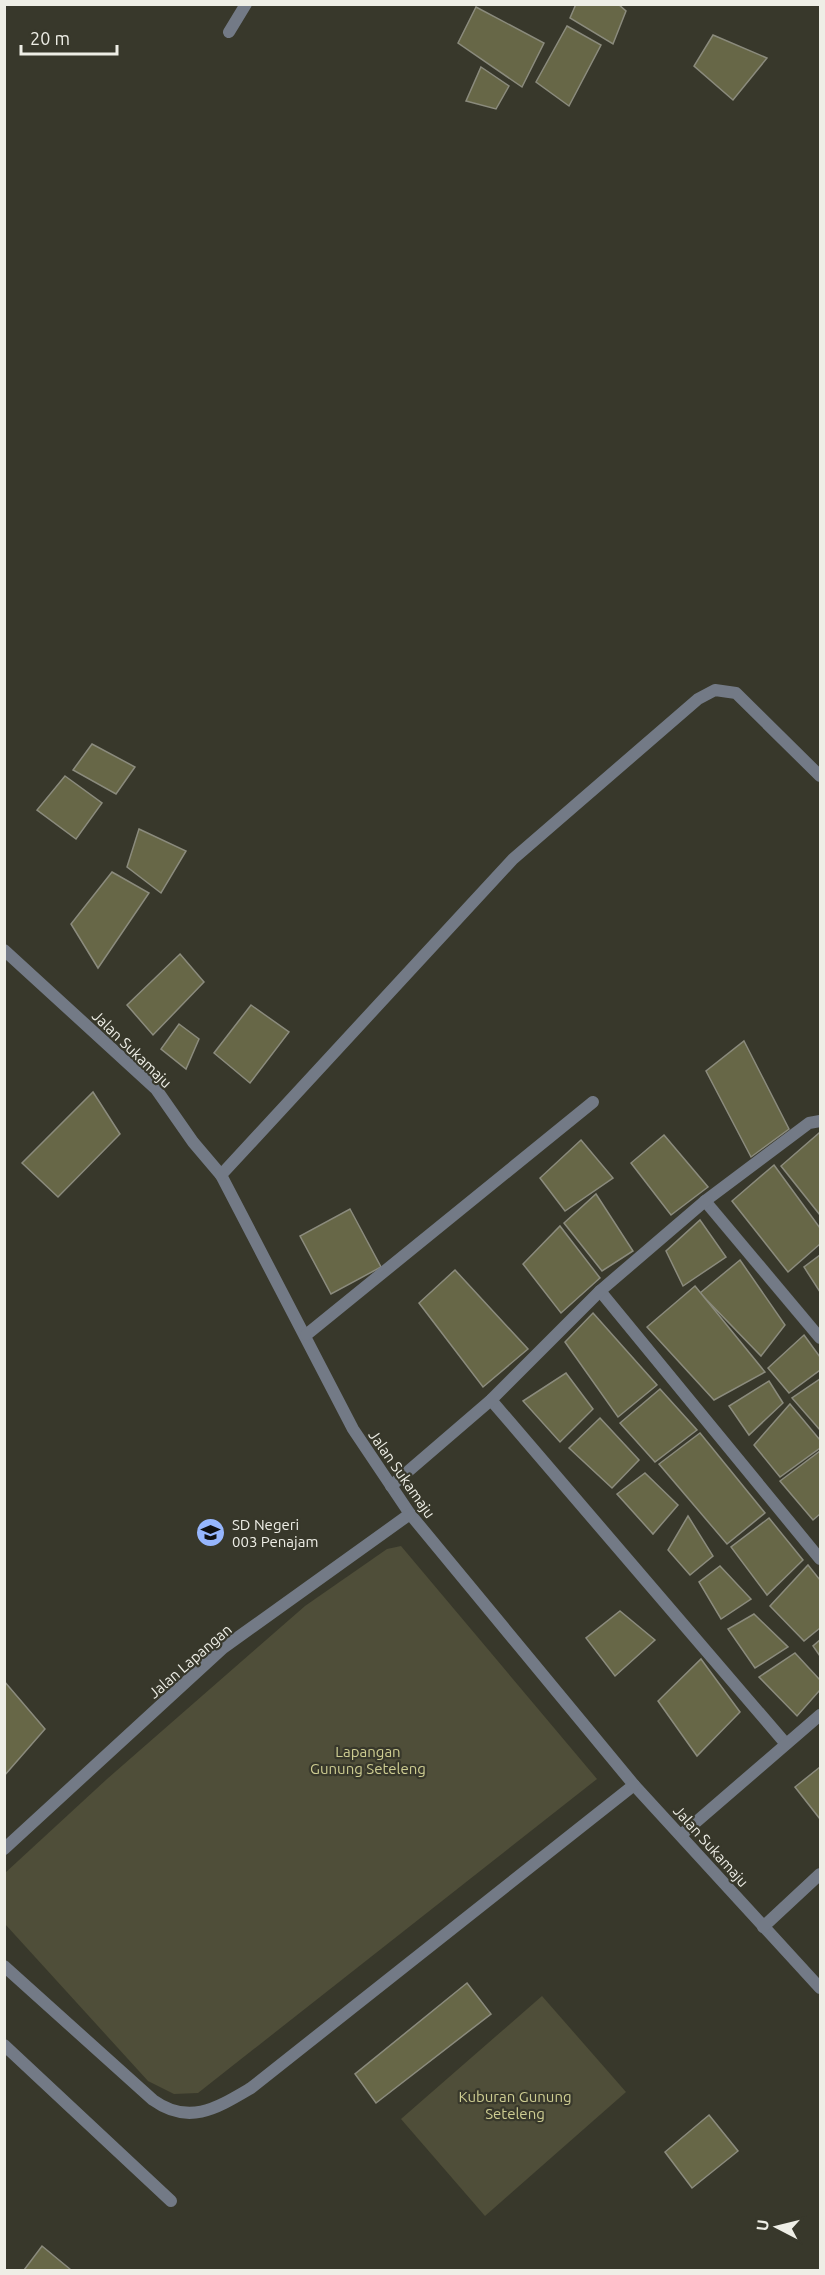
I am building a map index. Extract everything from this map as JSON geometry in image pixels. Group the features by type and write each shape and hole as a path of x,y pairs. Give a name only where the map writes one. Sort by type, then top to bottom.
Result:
{"street":[{"path":"229,32 246,4"},
{"path":"221,1174 513,859 698,699 715,690 736,693 820,776"},
{"name":"Jalan Sukamaju","path":"4,950 156,1089 193,1142 221,1174 353,1429 410,1514 634,1785 820,1988"},
{"path":"306,1335 593,1102"},
{"path":"391,1486 491,1400 600,1291 705,1201 809,1123 820,1121"},
{"path":"705,1201 820,1338"},
{"path":"600,1291 820,1559"},
{"path":"491,1400 786,1744"},
{"name":"Jalan Lapangan","path":"4,1849 223,1648 410,1514"},
{"path":"681,1835 820,1715"},
{"path":"4,1966 166,2110 186,2114 202,2112 220,2106 252,2088 634,1785"},
{"path":"763,1927 820,1874"},
{"path":"4,2045 171,2201"}],"green space":[{"name":"Lapangan Gunung Seteleng","path":"401,1546 597,1779 198,2093 174,2094 148,2081 5,1924 5,1873 107,1779 305,1606 387,1549"},
{"name":"Kuburan Gunung Seteleng","path":"542,1996 626,2092 485,2216 401,2119"}],"building":[{"path":"576,4 618,4 626,11 613,44 570,18"},
{"path":"476,7 544,43 522,87 458,43"},
{"path":"567,26 601,45 569,106 536,82"},
{"path":"713,35 767,58 733,100 694,66"},
{"path":"481,67 509,86 496,109 466,101"},
{"path":"92,744 135,767 116,794 73,770"},
{"path":"65,776 102,803 76,839 37,810"},
{"path":"139,829 186,851 161,893 127,867"},
{"path":"112,872 149,893 98,968 71,924"},
{"path":"180,954 204,982 153,1035 127,1005"},
{"path":"251,1005 289,1032 250,1083 214,1053"},
{"path":"179,1024 199,1039 186,1069 161,1049"},
{"path":"744,1041 789,1129 751,1157 706,1071"},
{"path":"93,1092 120,1134 58,1197 22,1163"},
{"path":"820,1134 820,1215 781,1166"},
{"path":"664,1135 708,1187 671,1215 631,1163"},
{"path":"581,1140 613,1178 565,1211 540,1178"},
{"path":"774,1165 820,1228 820,1244 788,1272 732,1201"},
{"path":"596,1194 633,1251 602,1271 564,1223"},
{"path":"350,1209 381,1267 331,1294 300,1236"},
{"path":"700,1220 726,1257 683,1286 666,1251"},
{"path":"560,1226 600,1278 561,1313 523,1264"},
{"path":"820,1255 820,1292 804,1267"},
{"path":"740,1260 785,1325 761,1356 700,1293"},
{"path":"455,1270 528,1349 483,1387 419,1303"},
{"path":"695,1286 765,1372 714,1400 647,1327"},
{"path":"593,1313 657,1385 618,1417 565,1342"},
{"path":"804,1335 820,1357 820,1370 789,1393 768,1368"},
{"path":"566,1373 593,1409 560,1442 523,1401"},
{"path":"820,1379 820,1430 792,1398"},
{"path":"769,1381 783,1403 749,1435 729,1406"},
{"path":"660,1389 697,1430 655,1462 620,1423"},
{"path":"790,1404 820,1440 820,1448 780,1477 754,1445"},
{"path":"600,1418 639,1460 612,1488 569,1448"},
{"path":"700,1433 765,1513 727,1544 659,1464"},
{"path":"820,1451 820,1514 813,1520 780,1481"},
{"path":"645,1473 678,1505 653,1534 617,1494"},
{"path":"688,1516 713,1556 690,1575 668,1550"},
{"path":"769,1518 803,1560 767,1595 731,1547"},
{"path":"808,1565 820,1580 820,1628 804,1641 770,1606"},
{"path":"720,1566 751,1599 721,1619 699,1582"},
{"path":"620,1611 655,1640 615,1676 586,1638"},
{"path":"754,1614 788,1647 755,1668 728,1629"},
{"path":"820,1640 820,1656 813,1646"},
{"path":"795,1653 820,1680 820,1690 797,1716 759,1677"},
{"path":"701,1659 740,1712 697,1756 658,1701"},
{"path":"4,1681 45,1729 4,1776"},
{"path":"820,1767 820,1819 795,1787"},
{"path":"467,1983 491,2014 376,2103 355,2074"},
{"path":"709,2115 738,2151 692,2188 665,2152"},
{"path":"42,2246 71,2270 24,2270"}],"place":[{"name":"SD Negeri 003 Penajam","path":"211,1533"}]}
